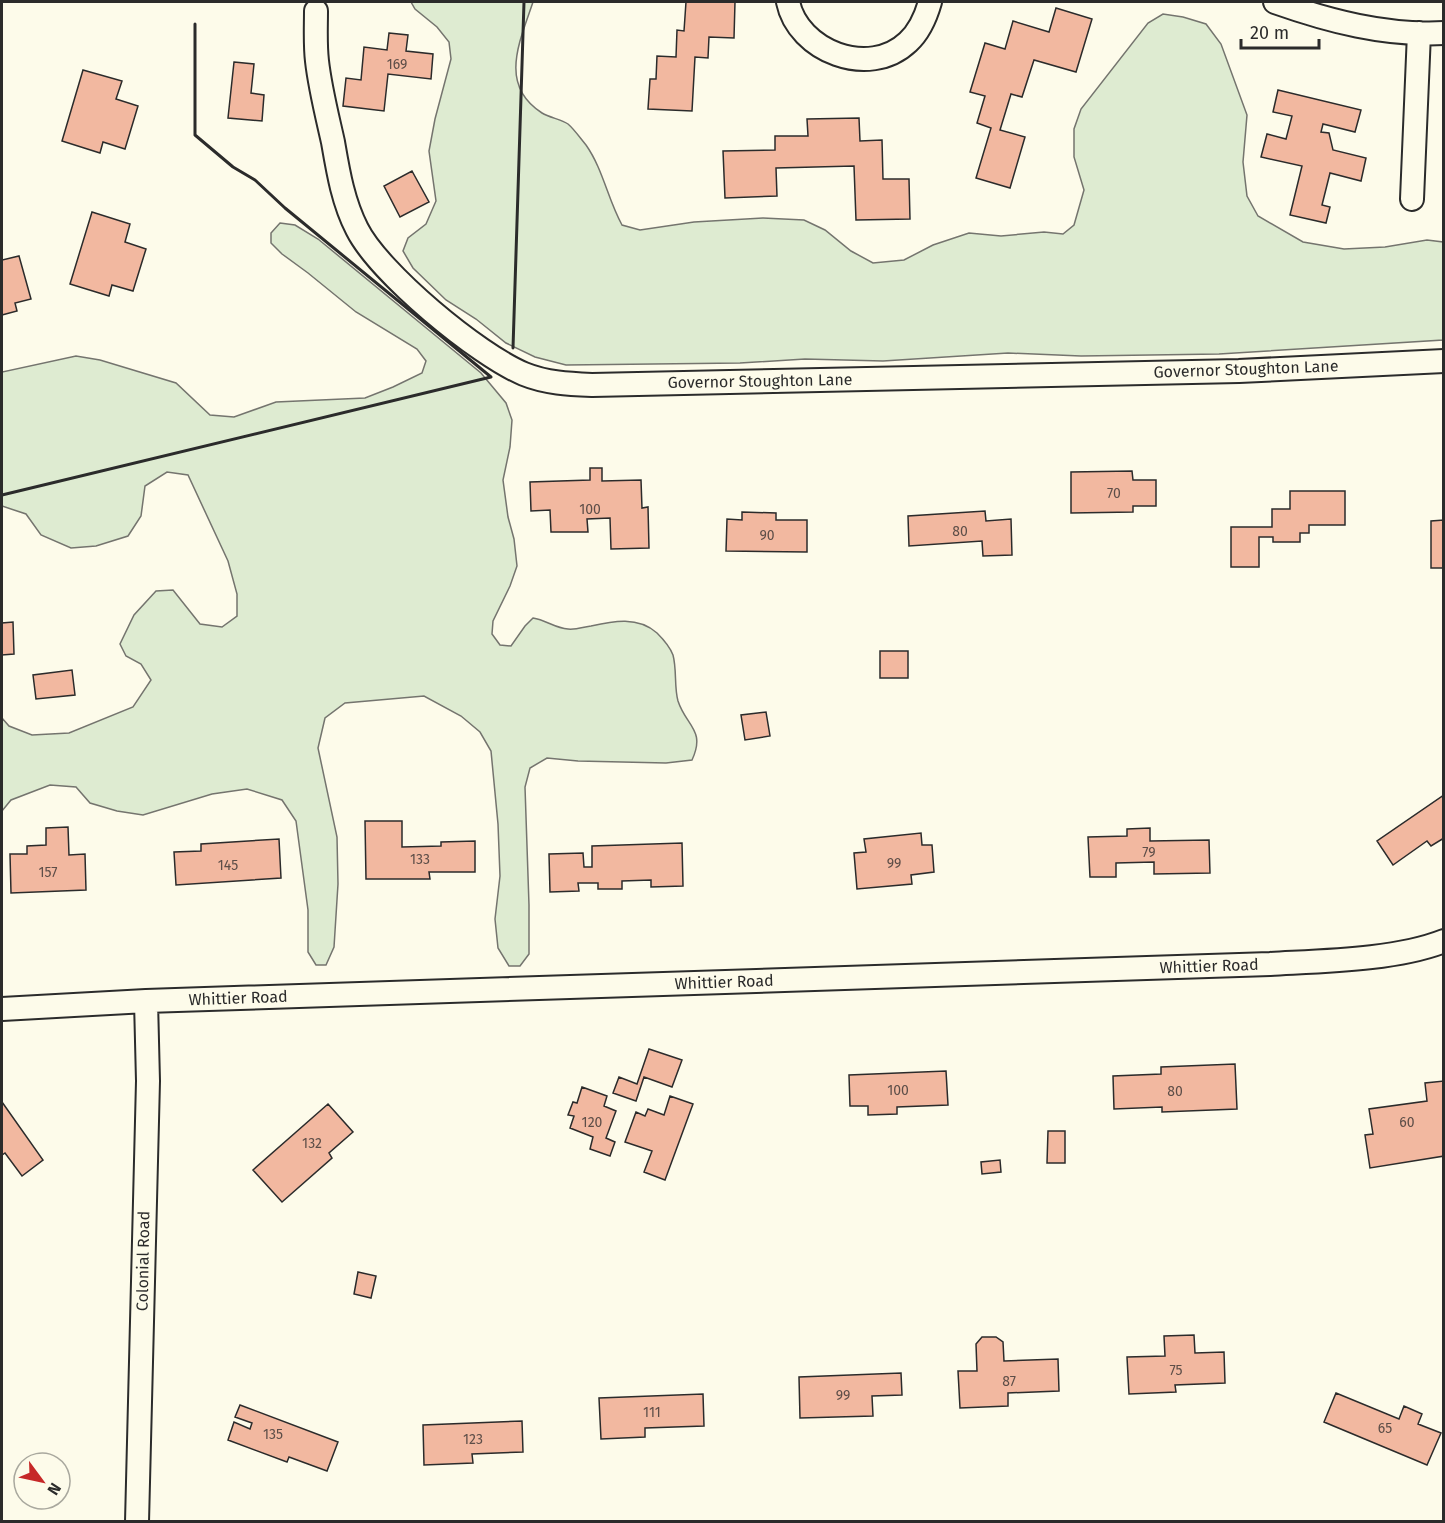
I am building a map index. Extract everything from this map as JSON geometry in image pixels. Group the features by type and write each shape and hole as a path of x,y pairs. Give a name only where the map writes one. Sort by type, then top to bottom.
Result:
{"street":[{"path":"788,2 801,30 815,43 845,57 871,58 896,50 907,43 924,20 930,2"},
{"path":"1275,2 1346,24 1419,33 1443,33"},
{"name":"Governor Stoughton Lane","path":"316,11 317,62 340,178 357,230 388,270 447,322 492,356 524,374 540,379 592,385 1239,371 1443,361"},
{"path":"1412,199 1419,33"},
{"name":"Whittier Road","path":"2,1009 146,1001 1270,964 1389,954 1427,947 1443,941"},
{"name":"Colonial Road","path":"137,1521 148,1081 146,1001"}],"green space":[{"path":"411,2 533,2 516,62 516,76 520,89 528,102 542,113 568,124 586,145 597,164 622,225 640,230 694,222 763,218 804,220 825,230 851,251 873,263 904,260 933,245 969,233 1001,236 1044,232 1063,234 1074,225 1084,190 1074,157 1074,129 1081,109 1148,23 1163,14 1206,24 1221,44 1247,115 1243,162 1247,196 1258,216 1303,242 1344,249 1385,247 1427,240 1443,242 1443,340 1219,354 1081,356 1008,353 883,361 805,359 740,363 566,365 535,357 506,343 476,319 446,300 413,268 403,251 408,238 426,224 436,201 429,151 451,59 449,42 437,27 415,9"},
{"path":"280,223 295,225 318,239 481,373 506,403 512,420 510,447 503,480 517,566 493,621 492,634 500,645 511,646 533,618 571,629 625,621 650,628 664,640 673,655 678,701 696,735 696,750 692,760 666,763 547,758 530,768 525,787 529,954 520,966 509,966 498,948 495,919 500,876 491,751 480,732 461,716 424,696 345,703 325,718 318,748 337,837 338,884 334,947 326,965 316,965 308,952 308,910 296,821 282,800 247,789 212,794 143,815 117,811 90,803 76,787 50,785 11,800 2,811 2,718 9,726 32,735 69,733 133,707 151,680 141,664 126,656 120,644 134,615 156,591 173,590 200,624 222,627 237,616 237,594 228,561 188,475 167,472 145,486 141,516 128,536 96,546 71,548 41,535 26,514 2,506 2,372 76,356 100,360 176,383 210,415 234,417 276,402 365,398 422,373 426,361 417,349 356,312 271,243 271,233"}],"building":[{"path":"686,2 735,2 734,38 709,37 708,58 695,57 692,111 648,109 650,79 656,79 657,56 676,57 677,30 684,31"},
{"path":"1056,8 1092,19 1076,72 1034,60 1022,97 1011,94 1000,130 1025,137 1010,188 976,178 991,128 977,123 985,96 970,92 985,43 1005,49 1013,21 1049,32"},
{"path":"389,33 408,35 406,51 433,54 431,79 388,74 384,111 343,106 346,78 361,80 364,47 387,50"},
{"path":"234,62 254,64 251,93 264,95 262,121 228,118"},
{"path":"83,70 122,81 116,99 138,106 125,149 103,142 100,153 62,141"},
{"path":"1278,90 1361,110 1355,132 1323,124 1321,132 1329,133 1333,150 1366,158 1361,181 1330,173 1322,205 1330,207 1326,223 1290,215 1302,166 1261,157 1267,134 1286,139 1292,116 1273,112"},
{"path":"859,118 860,141 882,140 883,179 909,179 910,219 856,220 854,166 776,168 777,196 725,198 723,151 775,150 775,136 808,136 807,119"},
{"path":"412,171 429,202 400,217 384,186"},
{"path":"92,212 130,224 125,242 146,249 133,291 112,285 109,296 70,284"},
{"path":"19,256 31,299 15,303 17,311 2,315 2,260"},
{"path":"590,468 602,468 602,481 641,480 642,508 648,507 649,548 611,549 610,518 587,519 588,532 551,532 550,510 531,511 530,482 590,480"},
{"path":"1132,471 1133,480 1156,480 1156,506 1133,506 1133,512 1071,513 1071,472"},
{"path":"1290,491 1345,491 1345,525 1309,525 1309,533 1300,533 1300,542 1273,542 1273,537 1259,537 1259,567 1231,567 1231,527 1272,527 1272,509 1290,509"},
{"path":"985,511 986,521 1011,519 1012,555 983,556 982,541 909,546 908,516"},
{"path":"742,512 776,513 776,520 807,520 807,552 726,551 727,519 742,520"},
{"path":"1444,520 1444,568 1431,568 1431,521"},
{"path":"13,622 14,654 2,655 2,623"},
{"path":"880,651 908,651 908,678 880,678"},
{"path":"72,670 75,695 36,699 33,675"},
{"path":"766,712 770,736 745,740 741,715"},
{"path":"1444,795 1444,838 1431,846 1427,841 1393,865 1377,841"},
{"path":"365,821 402,821 402,847 441,846 441,842 475,841 475,872 429,872 430,879 366,879"},
{"path":"68,827 69,855 85,854 86,890 11,893 10,854 27,854 27,846 46,845 46,828"},
{"path":"1150,828 1150,841 1209,840 1210,873 1154,874 1154,862 1116,863 1116,877 1090,877 1088,837 1127,836 1127,829"},
{"path":"921,833 922,845 932,845 934,872 911,875 912,884 857,889 854,853 866,852 864,839"},
{"path":"279,839 281,878 176,885 174,852 201,851 201,844"},
{"path":"682,843 683,886 651,887 651,880 622,881 622,889 598,889 598,883 578,883 579,891 550,892 549,854 583,853 584,867 592,867 592,846"},
{"path":"649,1049 682,1060 672,1087 644,1077 636,1101 613,1093 619,1077 637,1084"},
{"path":"1235,1064 1237,1109 1162,1112 1162,1107 1114,1109 1113,1076 1161,1074 1161,1067"},
{"path":"946,1071 948,1105 897,1107 897,1114 868,1115 868,1106 850,1106 849,1075"},
{"path":"1444,1081 1444,1156 1370,1168 1365,1135 1373,1134 1369,1109 1427,1101 1425,1083"},
{"path":"582,1087 607,1096 604,1106 616,1111 606,1138 615,1142 610,1156 590,1149 593,1137 570,1128 574,1116 568,1115 573,1102 577,1103"},
{"path":"670,1096 693,1104 665,1180 644,1172 652,1151 625,1142 636,1112 645,1116 648,1109 664,1115"},
{"path":"2,1102 43,1160 22,1176 5,1153 2,1155"},
{"path":"328,1104 353,1132 329,1153 332,1158 282,1202 253,1170"},
{"path":"1048,1131 1065,1131 1065,1163 1047,1163"},
{"path":"1000,1160 1001,1172 982,1174 981,1162"},
{"path":"358,1272 376,1276 371,1298 354,1294"},
{"path":"1194,1335 1195,1353 1224,1352 1225,1383 1175,1385 1176,1392 1129,1394 1127,1357 1165,1356 1164,1336"},
{"path":"982,1337 996,1337 1003,1342 1004,1361 1058,1359 1059,1391 1008,1393 1008,1406 960,1408 958,1371 977,1371 976,1344"},
{"path":"901,1373 902,1395 872,1396 873,1416 800,1418 799,1377"},
{"path":"1336,1393 1399,1419 1404,1406 1422,1414 1418,1424 1441,1433 1427,1465 1324,1422"},
{"path":"703,1394 704,1426 645,1428 645,1437 601,1439 599,1398"},
{"path":"240,1405 338,1442 327,1471 289,1457 287,1462 228,1440 234,1422 250,1429 252,1423 235,1417"},
{"path":"522,1421 523,1452 472,1454 473,1463 424,1465 423,1425"}],"wall":[{"path":"513,348 524,2"},
{"path":"2,495 491,377 285,208 255,180 233,167 195,135 195,24"}]}
